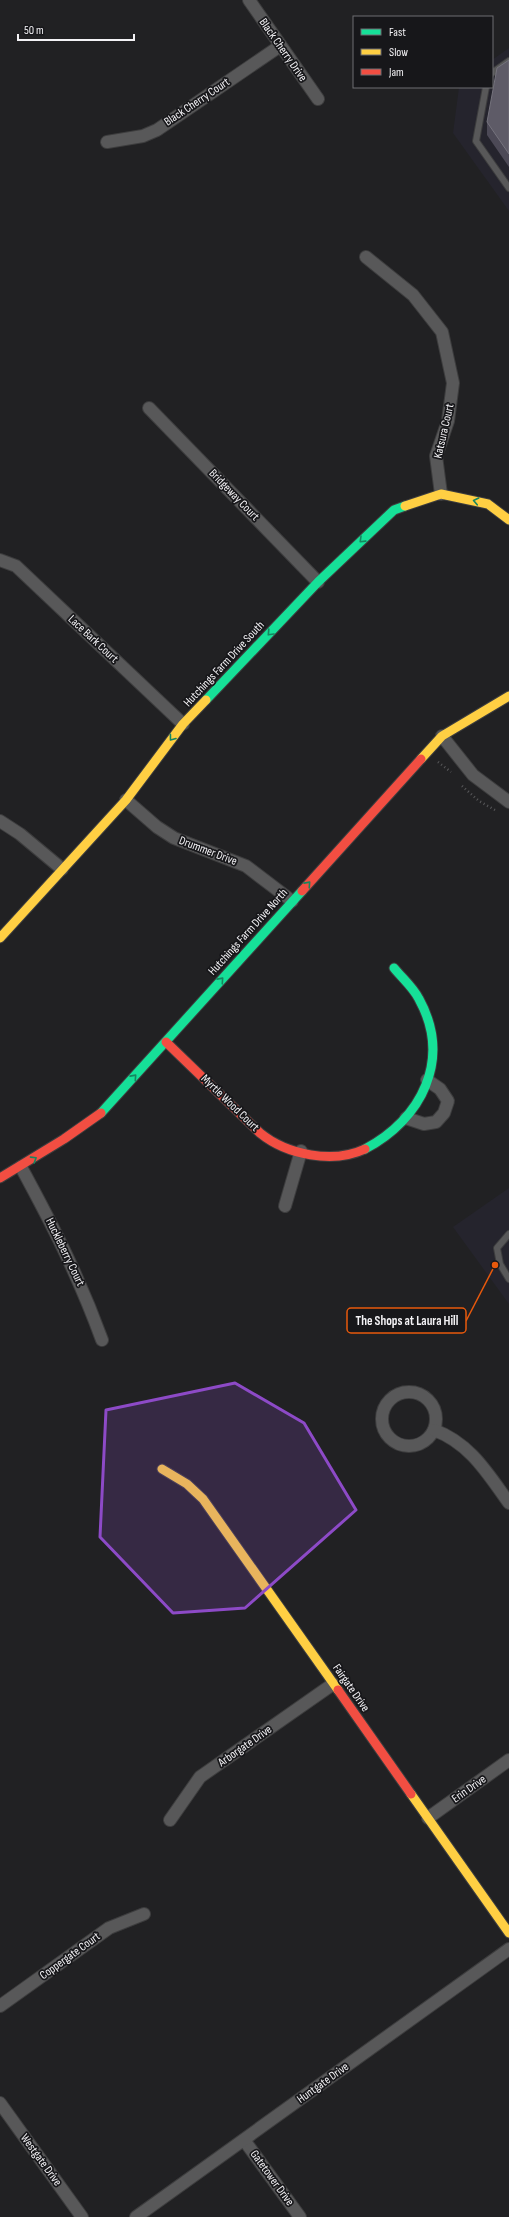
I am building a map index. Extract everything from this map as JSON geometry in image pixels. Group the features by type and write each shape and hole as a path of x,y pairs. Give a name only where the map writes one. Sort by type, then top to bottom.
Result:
{"street":[{"name":"Black Cherry Drive","path":"249,0 318,99"},
{"name":"Black Cherry Court","path":"107,142 143,136 157,130 280,46"},
{"name":"Katsura Court","path":"366,257 413,295 442,332 453,383 448,421 436,456 441,494"},
{"name":"Bridgeway Court","path":"149,408 318,582"},
{"path":"441,494 488,504 509,520"},
{"name":"Hutchings Farm Drive South","path":"0,938 126,800 183,724 318,582 394,510 441,494"},
{"name":"Lace Bark Court","path":"0,560 16,566 183,724"},
{"name":"Hutchings Farm Drive North","path":"0,1178 21,1167 102,1112 442,736 509,696"},
{"path":"442,736 473,775 509,802"},
{"name":"Drummer Drive","path":"126,800 157,827 174,838 246,866 292,901"},
{"path":"0,821 20,834 62,869"},
{"name":"Myrtle Wood Court","path":"166,1042 258,1131 277,1144 301,1152 324,1156 362,1150 382,1140 406,1118 419,1101 427,1080 433,1054 430,1029 419,998 394,968"},
{"path":"406,1118 424,1124 436,1122 444,1113 448,1101 440,1089 427,1080"},
{"path":"285,1206 301,1152"},
{"name":"Huckleberry Court","path":"21,1167 57,1233 84,1289 102,1340"},
{"path":"402,1392 420,1393 433,1405 436,1417 434,1430 429,1437 415,1446 405,1446 396,1443 389,1438 383,1430 382,1411 394,1396 402,1392"},
{"path":"434,1430 446,1434 477,1458 509,1503"},
{"name":"Fairgate Drive","path":"162,1469 187,1484 203,1499 509,1933"},
{"name":"Arborgate Drive","path":"170,1820 200,1777 333,1684"},
{"name":"Erin Drive","path":"428,1818 509,1760"},
{"name":"Coppergate Court","path":"0,2006 109,1928 144,1914"},
{"name":"Huntgate Drive","path":"136,2217 509,1949"},
{"name":"Westgate Drive","path":"0,2103 82,2217"},
{"name":"Gatetower Drive","path":"244,2140 300,2217"}],"lane":[{"path":"493,72 509,61"},
{"path":"486,88 476,140 509,188"},
{"path":"509,1234 497,1248 500,1264 509,1279"}],"highlighted area":[{"path":"235,1383 304,1423 356,1510 245,1608 173,1613 100,1537 106,1410"}],"shaded area":[{"path":"509,48 509,211 453,133 459,88 493,88 493,59"},
{"path":"509,1188 509,1304 453,1227"}],"building":[{"path":"509,60 509,154 487,122 497,68"}],"traffic: fast":[{"path":"206,700 318,582 394,510 405,506"},
{"path":"101,1113 302,891"},
{"path":"365,1149 385,1136 402,1121 416,1104 426,1085 431,1065 432,1044 428,1021 417,995 394,968"}],"traffic: slow":[{"path":"405,506 441,494 488,504 509,520"},
{"path":"421,759 442,736 509,696"},
{"path":"0,938 126,800 183,724 206,700"},
{"path":"162,1469 187,1484 203,1499 338,1690"},
{"path":"411,1794 509,1933"}],"traffic: jam":[{"path":"302,891 421,759"},
{"path":"166,1042 260,1133 271,1141 297,1152 311,1155 339,1156 352,1154 365,1149"},
{"path":"0,1178 64,1139 101,1113"},
{"path":"338,1690 411,1794"}],"place":[{"name":"The Shops at Laura Hill","path":"495,1265"}]}
